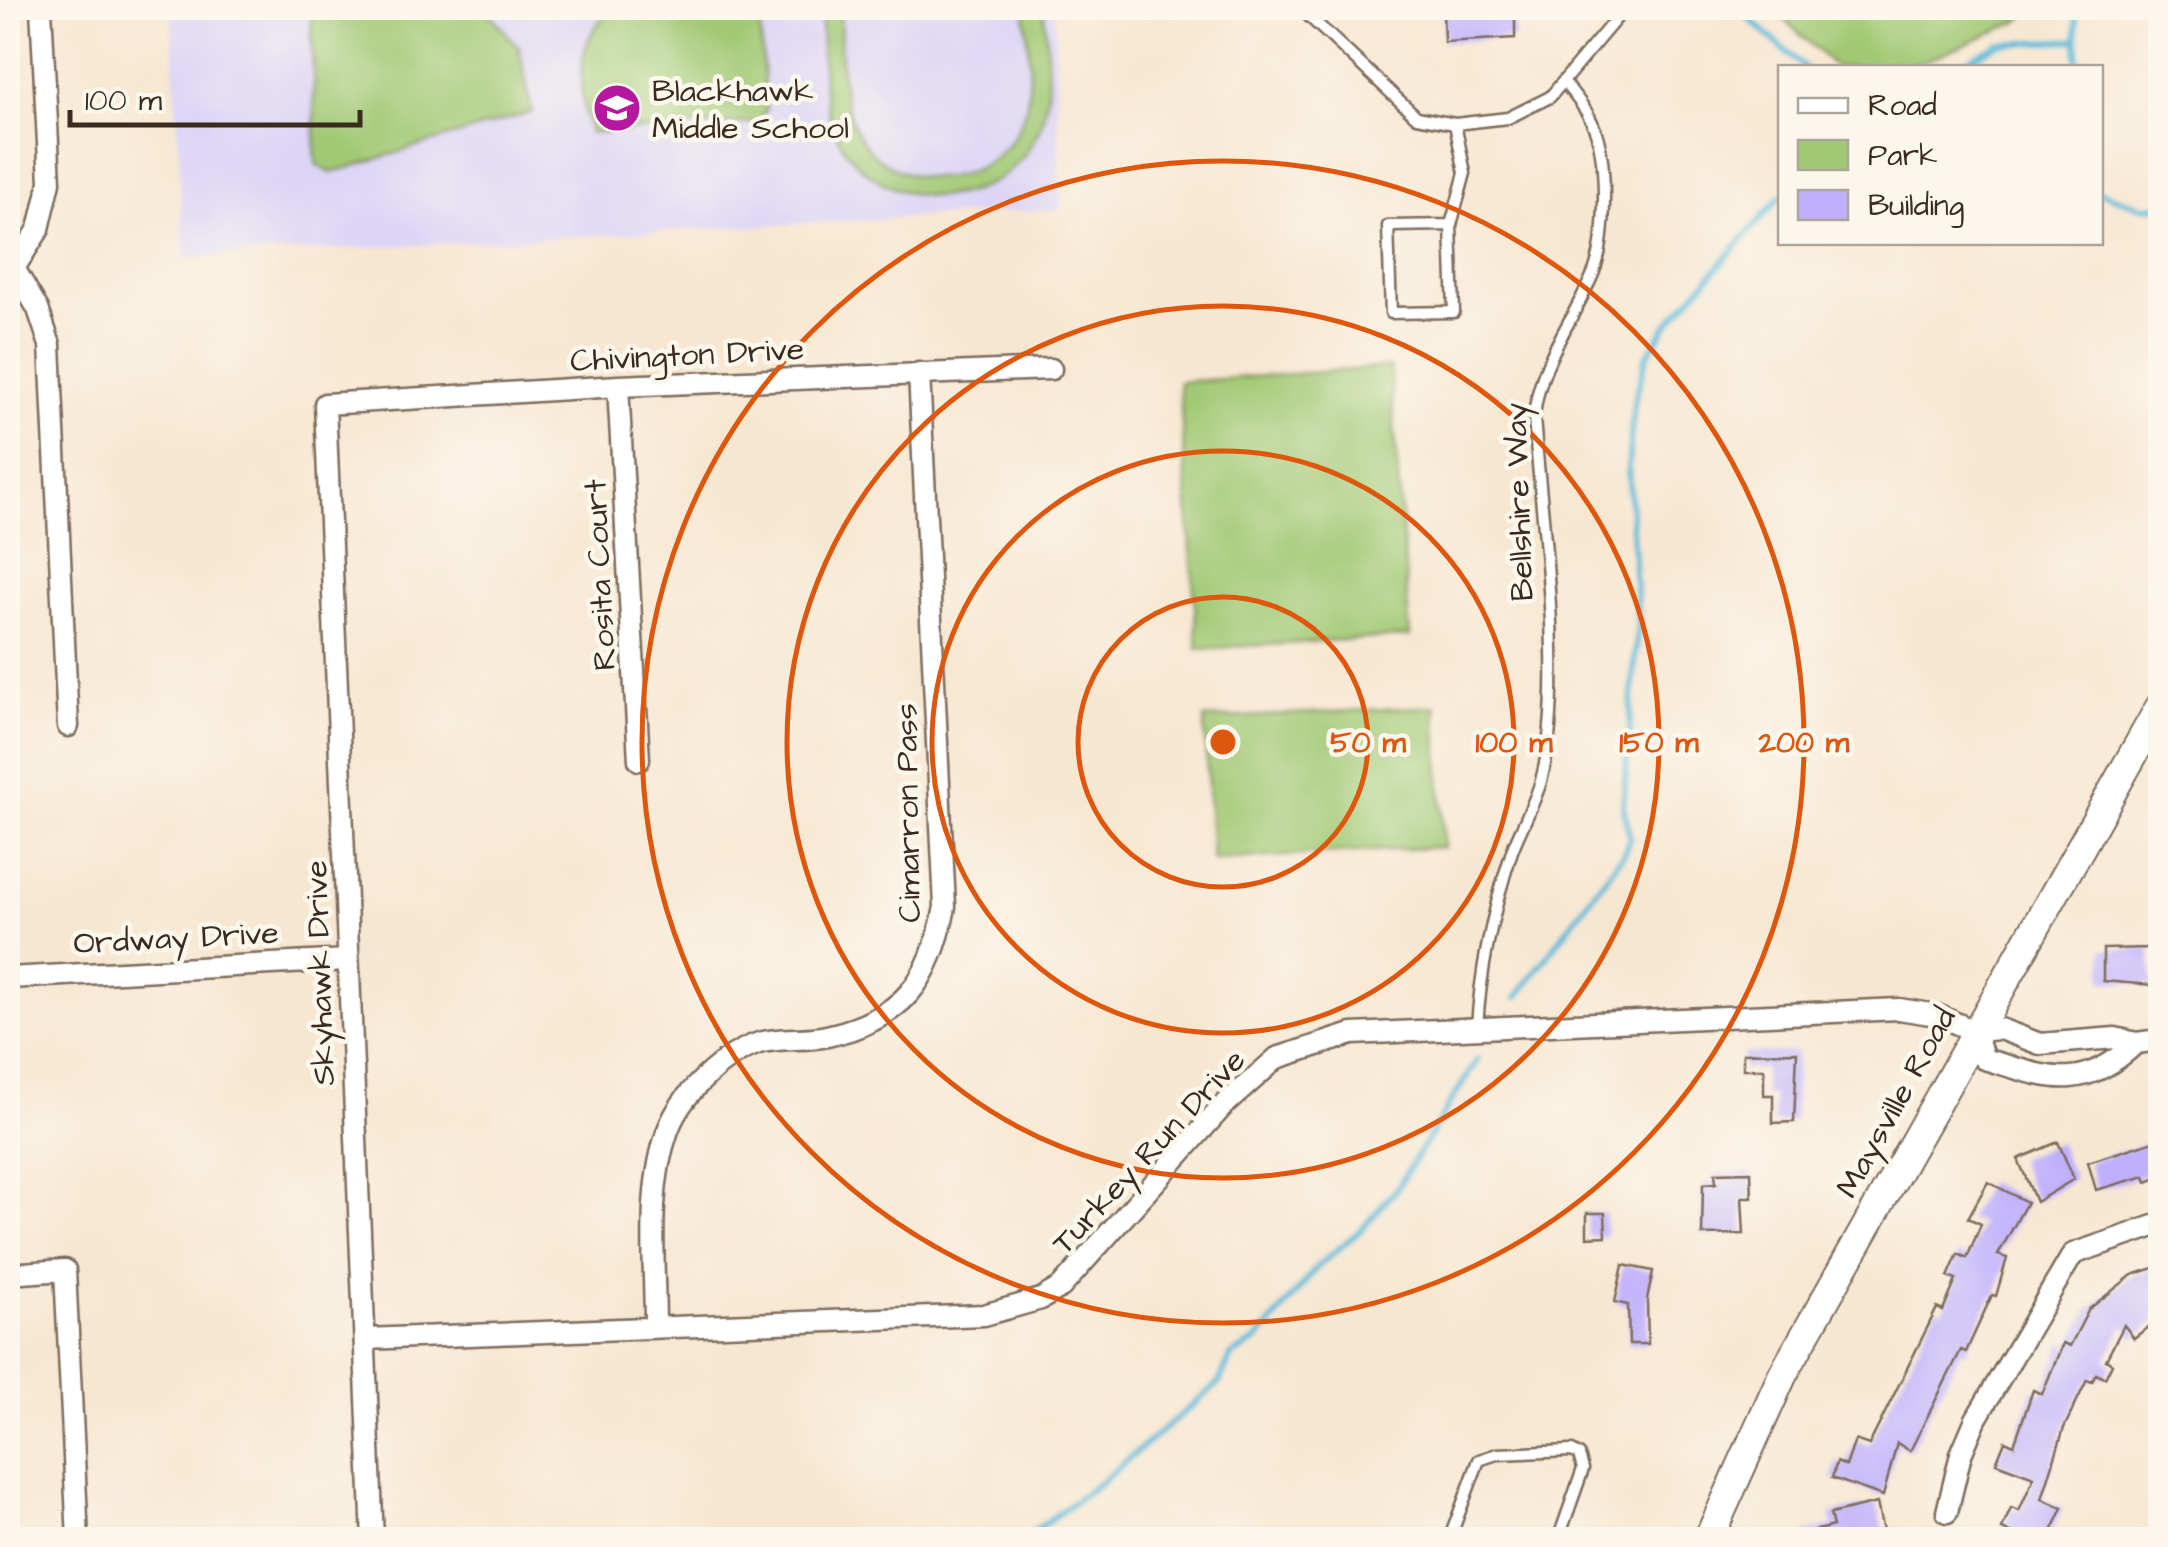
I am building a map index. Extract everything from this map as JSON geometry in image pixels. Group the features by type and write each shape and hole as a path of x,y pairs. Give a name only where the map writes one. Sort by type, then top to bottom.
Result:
{"main road":[{"name":"Maysville Road","path":"1708,1540 1763,1414 1974,1031 2160,707"}],"street":[{"path":"41,8 50,182 39,229 11,270 38,309 50,346 68,726"},
{"name":"Chivington Drive","path":"325,404 618,386 1052,369"},
{"name":"Cimarron Pass","path":"655,1326 656,1179 669,1127 691,1092 723,1063 760,1043 826,1036 876,1022 915,988 936,952 945,906 919,374"},
{"name":"Rosita Court","path":"618,386 639,760"},
{"name":"Skyhawk Drive","path":"325,404 372,1540"},
{"name":"Ordway Drive","path":"8,978 348,960"},
{"name":"Turkey Run Drive","path":"365,1339 984,1315 1041,1299 1078,1272 1224,1106 1277,1058 1298,1047 1352,1034 1899,1008 1937,1015 1974,1031"},
{"path":"2136,1043 2099,1073 2058,1077 1984,1059 1974,1031 2000,1029 2040,1044 2116,1038 2136,1043 2160,1040"},
{"path":"1946,1512 1961,1454 1976,1420 2073,1254 2160,1224"},
{"path":"8,1274 65,1270 78,1540"}],"lane":[{"path":"1300,8 1416,117 1455,124 1508,118 1550,97 1625,8"},
{"name":"Bellshire Way","path":"1477,1029 1483,956 1513,850 1540,781 1545,753 1550,653 1534,417 1536,390 1595,270 1602,238 1600,157 1595,128 1564,82"},
{"path":"1451,225 1388,226 1391,314 1454,312 1451,225 1466,174 1455,124"},
{"path":"1448,1540 1478,1460 1497,1454 1572,1451 1580,1454 1582,1469 1558,1540"}],"shaded area":[{"name":"Blackhawk Middle School","path":"171,8 1054,8 1061,209 184,258"}],"green space":[{"path":"311,8 486,8 519,48 532,112 331,173 316,164"},
{"path":"612,8 759,9 766,110 759,122 590,133 582,66 591,36"},
{"path":"821,8 840,8 843,85 855,129 871,151 892,167 915,176 940,178 965,173 988,162 1007,145 1021,122 1028,95 1025,8 1044,8 1046,105 1036,136 1017,164 992,183 963,194 933,196 903,191 875,178 851,157 829,115 823,85"},
{"path":"1772,8 2031,8 2018,22 1915,65 1833,65"},
{"path":"1390,367 1410,636 1198,649 1179,382"},
{"path":"1436,706 1444,847 1212,860 1204,719"}],"building":[{"path":"1443,8 1515,8 1515,38 1444,42"},
{"path":"2151,948 2152,985 2103,981 2103,949"},
{"path":"1797,1052 1794,1122 1773,1123 1773,1095 1764,1095 1764,1069 1743,1069 1743,1053"},
{"path":"2160,1139 2160,1177 2147,1182 2145,1176 2096,1190 2088,1162"},
{"path":"2058,1142 2074,1179 2036,1202 2018,1159"},
{"path":"1751,1172 1752,1197 1742,1197 1744,1234 1702,1235 1703,1184 1716,1183 1715,1173"},
{"path":"1988,1182 2027,1202 1998,1255 2007,1258 1996,1296 1992,1295 1966,1352 1961,1350 1910,1451 1897,1443 1883,1496 1832,1478 1837,1462 1846,1466 1855,1440 1869,1445 1937,1308 1943,1311 1956,1280 1948,1277 1958,1254 1967,1258 1981,1224 1968,1218"},
{"path":"1587,1213 1605,1213 1606,1236 1587,1237"},
{"path":"1623,1265 1653,1271 1647,1299 1648,1344 1629,1344 1628,1305 1615,1302"},
{"path":"2160,1266 2160,1318 2134,1338 2124,1325 2106,1360 2112,1364 2105,1378 2096,1374 2092,1382 2087,1380 2064,1428 2042,1499 2063,1508 2048,1540 2025,1540 2002,1529 2011,1508 2019,1511 2034,1477 1996,1463 2005,1441 2014,1445 2033,1390 2042,1394 2063,1343 2070,1346 2089,1309 2132,1275"},
{"path":"1877,1503 1885,1540 1803,1540 1802,1534 1833,1526 1830,1514"}],"waterway":[{"path":"2076,8 2078,65"},
{"path":"1744,14 1802,65"},
{"path":"1959,65 1999,44 2076,40"},
{"path":"2103,193 2142,207 2160,206"},
{"path":"1517,997 1624,853 1630,837 1623,806 1638,623 1628,466 1634,402 1647,356 1667,325 1778,199"},
{"path":"1022,1540 1101,1482 1219,1383 1231,1356 1258,1340 1317,1267 1363,1228 1399,1185 1478,1059"}],"place":[{"name":"Blackhawk Middle School","path":"617,108"}]}
